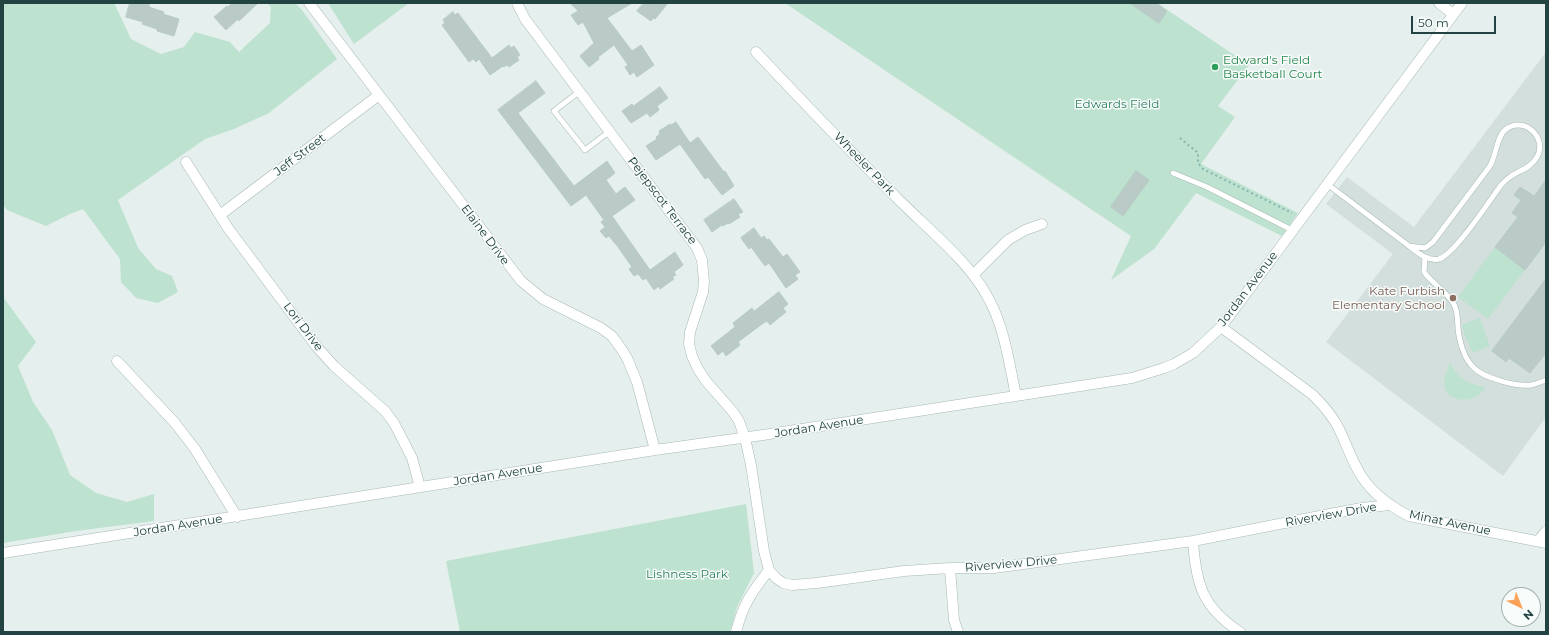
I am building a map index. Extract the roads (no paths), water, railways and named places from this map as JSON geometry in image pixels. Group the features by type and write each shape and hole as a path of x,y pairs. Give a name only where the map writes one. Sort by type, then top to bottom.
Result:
{"street":[{"name":"Pejepscot Terrace","path":"517,3 525,19 690,236 697,248 702,260 704,282 703,292 690,332 689,344 692,356 698,369 739,421 745,438"},
{"path":"1439,3 1453,14"},
{"name":"Jordan Avenue","path":"3,553 655,450 745,438 1132,378 1164,368 1192,353 1221,327 1462,3"},
{"name":"Elaine Drive","path":"310,4 521,281 543,299 601,328 612,336 627,358 637,382 655,450"},
{"name":"Wheeler Park","path":"756,52 863,164 942,242 973,275 986,293 997,318 1016,396"},
{"name":"Jeff Street","path":"220,215 379,95"},
{"name":"Lori Drive","path":"186,162 228,228 320,351 334,366 385,411 412,458 420,487"},
{"path":"973,275 1008,240 1025,230 1042,224"},
{"name":"Minat Avenue","path":"1221,327 1313,395 1323,405 1339,428 1361,476 1369,486 1390,505 1409,516 1542,542"},
{"path":"117,361 176,423 203,461 237,517"},
{"name":"Riverview Drive","path":"745,438 764,551 770,570 776,578 783,583 792,585 904,571 950,568 994,568 1193,541 1336,512 1390,505"},
{"path":"1542,542 1546,531"},
{"path":"1193,541 1196,575 1206,599 1224,620 1240,632"},
{"path":"950,568 954,620 958,632"},
{"path":"736,632 740,615 749,597 770,570"}],"lane":[{"path":"580,91 554,111 584,150 610,130"},
{"path":"1326,184 1409,246 1426,257 1440,259 1445,256 1459,241 1501,185 1509,177 1527,168 1538,156 1540,144 1538,138 1530,129 1521,124 1510,126 1505,130 1499,138 1496,155 1490,166 1433,242 1425,248 1409,246"},
{"path":"1173,173 1207,187 1292,230"},
{"path":"1426,257 1424,272 1452,301 1456,310 1459,338 1462,349 1474,368 1481,374 1503,381 1530,385 1546,380"}],"place":[{"name":"Edward's Field Basketball Court","path":"1215,67"},
{"name":"Kate Furbish Elementary School","path":"1453,298"}],"park label":[{"name":"Edwards Field","path":"1117,104"},
{"name":"Lishness Park","path":"687,574"}]}
